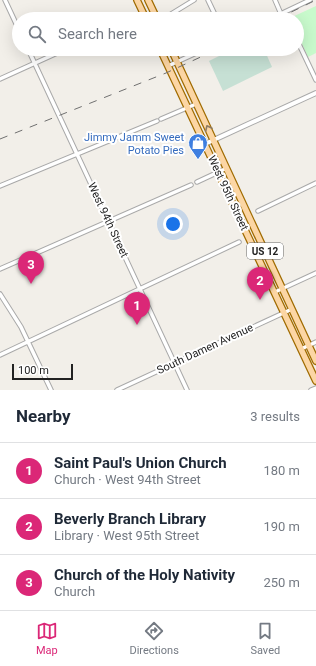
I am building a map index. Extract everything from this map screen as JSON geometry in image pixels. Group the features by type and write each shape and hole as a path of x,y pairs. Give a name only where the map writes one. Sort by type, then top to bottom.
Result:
{"main road":[{"path":"137,0 143,12"},
{"path":"148,0 154,12"},
{"name":"West 95th Street","path":"163,56 316,381"},
{"name":"West 95th Street","path":"174,56 316,361"}],"street":[{"path":"5,0 12,15"},
{"path":"174,12 194,0"},
{"path":"208,0 214,12"},
{"path":"275,0 280,12"},
{"path":"285,12 310,0"},
{"path":"304,55 316,80"},
{"name":"West 94th Street","path":"31,56 188,390"},
{"path":"0,79 52,56"},
{"path":"168,66 190,56"},
{"path":"205,144 316,93"},
{"path":"0,186 196,104"},
{"path":"197,182 227,168"},
{"path":"258,211 316,183"},
{"path":"0,270 191,185"},
{"path":"0,355 239,242"},
{"path":"275,292 316,273"},
{"path":"0,294 15,315 51,390"},
{"name":"South Damen Avenue","path":"117,390 292,309"},
{"path":"301,349 316,342"},
{"path":"311,390 316,388"}],"green space":[{"path":"316,6 316,53 308,57 304,48 303,12"},
{"path":"219,56 267,56 272,67 223,91 209,61"}],"railway":[{"path":"291,12 316,0"},
{"path":"0,139 166,73 203,56"}],"place":[{"name":"Jimmy Jamm Sweet Potato Pies","path":"198,160"},
{"name":"Church of the Holy Nativity","path":"31,284"},
{"name":"Beverly Branch Library","path":"260,300"},
{"name":"Saint Paul's Union Church","path":"137,325"}]}
